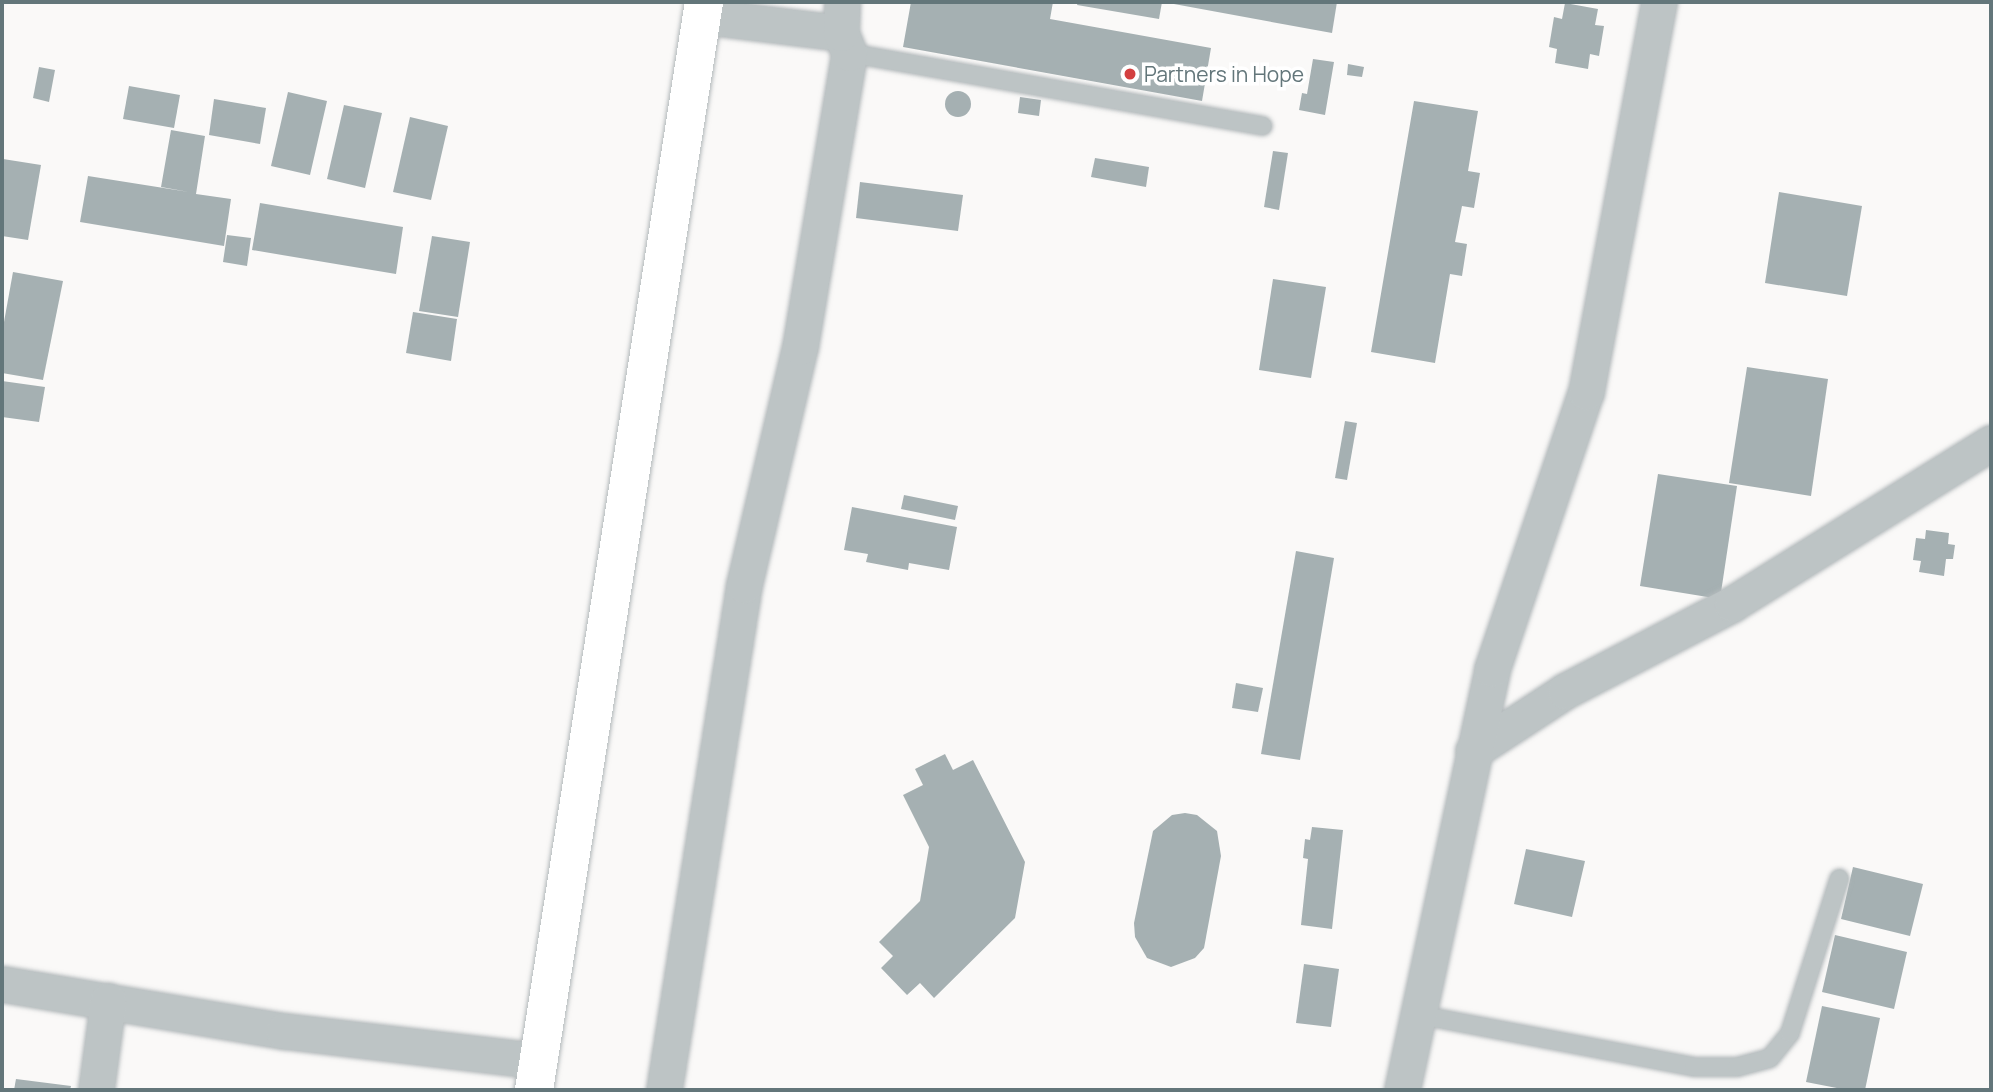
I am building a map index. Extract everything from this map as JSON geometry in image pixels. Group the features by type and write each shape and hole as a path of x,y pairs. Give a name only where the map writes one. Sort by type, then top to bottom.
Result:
{"highway":[{"path":"536,1076 703,9"}],"street":[{"path":"1402,1090 1420,1015 1472,751 1492,669 1586,392 1659,2"},
{"path":"664,1090 744,585 800,346 844,29 703,9"},
{"path":"1472,751 1565,691 1732,604 1991,443"},
{"path":"2,984 536,1076"},
{"path":"96,1090 108,1001"}],"lane":[{"path":"844,29 1263,126"},
{"path":"1420,1015 1694,1068 1737,1067 1770,1058 1790,1033 1839,879"}],"building":[{"name":"Partners in Hope","path":"911,2 1053,2 1050,19 1211,48 1202,101 903,47"},
{"path":"1078,2 1162,2 1159,19 1077,5"},
{"name":"Partners in Hope","path":"1163,2 1337,2 1332,33"},
{"path":"1565,3 1598,9 1595,25 1604,26 1599,56 1590,54 1588,69 1555,63 1557,49 1549,47 1554,17 1562,19"},
{"path":"1313,59 1334,62 1325,115 1299,110 1302,93 1307,94"},
{"path":"1348,64 1364,67 1362,77 1347,75"},
{"path":"39,67 55,70 49,102 33,98"},
{"path":"129,86 180,95 174,128 123,119"},
{"path":"958,91 967,95 971,104 967,113 958,117 949,113 945,104 949,95"},
{"path":"288,92 327,101 310,175 271,166"},
{"path":"1020,97 1041,100 1039,116 1018,113"},
{"path":"214,99 266,108 260,144 209,135"},
{"path":"1414,101 1478,111 1468,171 1480,173 1474,208 1462,206 1455,242 1467,244 1462,276 1450,274 1435,363 1371,352"},
{"path":"344,105 382,113 365,188 327,179"},
{"path":"410,117 448,126 431,200 393,192"},
{"path":"171,130 205,136 196,194 231,199 224,246 80,222 88,176 189,192 161,187"},
{"path":"1273,151 1288,153 1279,210 1264,207"},
{"path":"1095,158 1149,167 1146,187 1091,177"},
{"path":"3,159 41,165 28,240 2,236"},
{"path":"860,182 963,195 958,231 856,218"},
{"path":"1779,192 1862,206 1847,296 1765,283"},
{"path":"260,203 403,227 396,274 252,250"},
{"path":"227,235 251,238 247,266 223,262"},
{"path":"432,236 470,242 458,317 419,311"},
{"path":"13,272 63,281 43,380 2,373 2,333"},
{"path":"1273,279 1326,287 1311,378 1259,370"},
{"path":"413,312 457,319 451,361 406,353"},
{"path":"1747,367 1828,379 1811,496 1729,483"},
{"path":"2,381 45,387 39,422 2,417"},
{"path":"1345,421 1357,423 1347,480 1335,478"},
{"path":"1658,474 1737,486 1720,599 1640,586"},
{"path":"904,495 958,506 955,520 901,509"},
{"path":"852,507 957,527 949,570 909,563 908,570 866,562 868,554 844,550"},
{"path":"1926,530 1949,533 1948,544 1955,545 1953,559 1946,559 1944,576 1919,572 1921,561 1913,560 1916,538 1925,539"},
{"path":"1296,551 1334,558 1300,760 1261,754"},
{"path":"1236,683 1263,688 1258,712 1232,708"},
{"path":"945,754 953,770 973,760 1025,862 1015,918 934,998 920,983 907,995 881,968 893,956 879,942 920,901 929,847 903,795 923,785 915,769"},
{"path":"1172,815 1197,815 1217,831 1221,856 1204,948 1195,958 1171,967 1147,958 1135,937 1134,923 1153,831"},
{"path":"1312,827 1343,830 1332,929 1301,925 1308,859 1303,858 1305,839 1310,840"},
{"path":"1526,849 1585,861 1572,917 1514,904"},
{"path":"1853,867 1923,884 1910,936 1841,919"},
{"path":"1835,935 1907,952 1894,1009 1822,992"},
{"path":"1304,964 1339,969 1331,1027 1296,1023"},
{"path":"1822,1006 1880,1018 1865,1090 1847,1090 1806,1082"},
{"path":"16,1079 71,1086 70,1090 14,1090"}],"place":[{"name":"Partners in Hope","path":"1130,74"}]}
